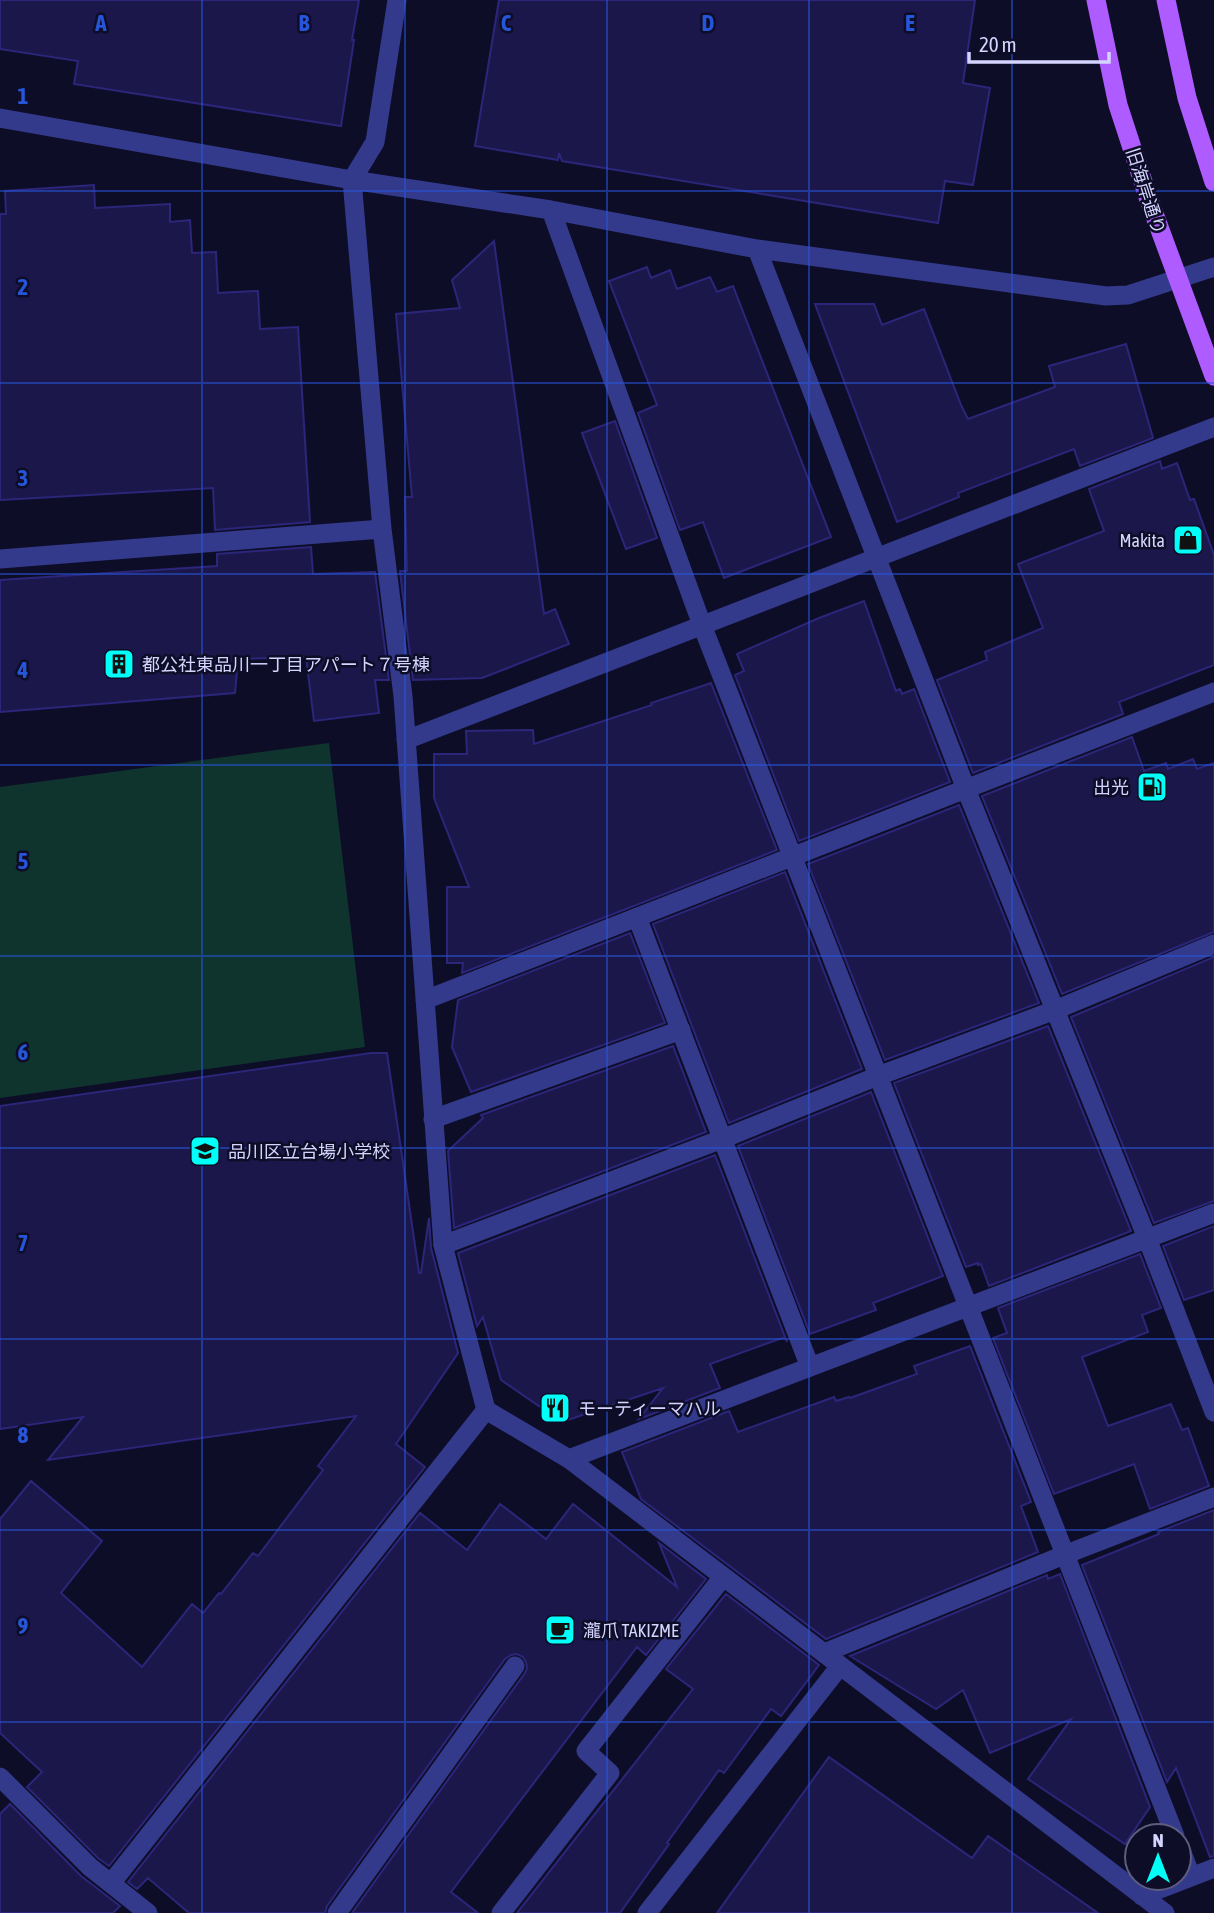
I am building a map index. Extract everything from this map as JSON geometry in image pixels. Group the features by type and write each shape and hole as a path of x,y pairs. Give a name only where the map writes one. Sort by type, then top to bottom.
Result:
{"main road":[{"name":"旧海岸通り","path":"1096,0 1118,105 1177,280 1214,376"},
{"path":"1166,0 1187,98 1214,182"}],"street":[{"path":"397,0 375,142 352,180 382,529 403,696 443,1245 486,1410 569,1459 1165,1913"},
{"path":"0,118 352,180 551,210 757,249 1106,296 1128,295 1214,267"},
{"path":"551,210 702,625 1169,1822"},
{"path":"757,249 966,789 1147,1238 1214,1412"},
{"path":"406,740 1214,427"},
{"path":"0,559 382,529"},
{"path":"425,1000 1214,692"},
{"path":"637,917 810,1367"},
{"path":"443,1245 1055,1010 1214,944"},
{"path":"433,1119 681,1030"},
{"path":"569,1459 1214,1213"},
{"path":"112,1882 486,1410"},
{"path":"824,1653 1214,1497"},
{"path":"501,1913 610,1773 586,1751 723,1577"},
{"path":"337,1913 515,1666"},
{"path":"647,1913 840,1666"},
{"path":"0,1777 90,1867 148,1913"},
{"path":"1193,1875 1214,1868"},
{"path":"1142,1896 1152,1892"}],"green space":[{"path":"329,743 365,1047 0,1098 0,787"}],"building":[{"path":"0,0 359,0 341,126 74,84 78,61 0,49"},
{"path":"499,0 975,0 963,83 990,88 973,185 945,181 938,223 562,161 559,153 558,160 475,146"},
{"path":"94,185 95,208 170,204 170,222 190,220 192,253 216,252 218,293 258,291 260,329 298,327 310,522 215,530 213,488 0,500 0,214 6,214 5,191"},
{"path":"494,241 544,614 555,609 569,644 482,678 413,680 400,571 407,571 405,497 412,497 396,314 460,308 452,280"},
{"path":"647,267 651,278 670,270 677,289 710,277 717,292 733,286 831,537 724,578 703,522 680,530 638,413 657,405 609,281"},
{"path":"815,304 874,304 882,325 924,309 968,419 1055,387 1049,366 1126,344 1153,438 1080,466 1074,449 958,493 959,497 897,522"},
{"path":"615,421 657,538 626,549 582,433"},
{"path":"1160,461 1162,469 1177,463 1190,500 1194,499 1214,555 1214,665 1119,702 1123,714 973,773 937,680 987,660 985,652 1043,628 1018,564 1104,531 1089,489"},
{"name":"都公社東品川一丁目アパート７号棟","path":"311,547 313,574 375,572 389,680 375,680 379,713 314,721 306,657 238,659 235,693 0,712 0,580 217,566 217,554"},
{"path":"864,601 896,691 900,689 902,694 914,689 950,782 799,841 735,675 744,671 737,654"},
{"path":"711,683 777,850 462,973 463,963 447,963 447,887 469,887 434,798 434,754 467,754 466,731 533,730 534,744"},
{"path":"1132,737 1144,771 1166,763 1168,769 1193,759 1197,769 1214,763 1214,932 1062,994 982,796"},
{"path":"959,805 1039,1003 885,1060 808,864"},
{"path":"785,872 862,1069 729,1123 653,924"},
{"path":"630,933 665,1023 471,1092 452,1047 458,1000"},
{"path":"1214,957 1214,1201 1154,1223 1071,1017"},
{"path":"1048,1026 1131,1231 989,1286 981,1264 966,1267 894,1083"},
{"path":"673,1046 706,1132 454,1228 448,1151 483,1118 481,1115"},
{"path":"371,1053 387,1053 419,1273 429,1218 431,1248 458,1353 396,1444 425,1467 109,1866 27,1787 42,1772 0,1733 0,1519 31,1481 102,1541 61,1593 142,1667 192,1604 203,1613 253,1553 258,1556 323,1470 318,1466 356,1416 48,1460 83,1417 0,1429 0,1106"},
{"path":"871,1092 943,1276 873,1303 876,1310 810,1334 738,1146"},
{"path":"715,1155 787,1342 785,1337 710,1364 720,1388 639,1419 663,1388 562,1422 501,1380 483,1317 477,1326 458,1253"},
{"path":"1214,1226 1214,1290 1184,1300 1163,1246"},
{"path":"1140,1254 1161,1308 1142,1315 1148,1332 1082,1357 1108,1426 1171,1404 1182,1430 1188,1428 1209,1486 1150,1509 1134,1464 1054,1494 993,1338 1007,1333 998,1308"},
{"path":"970,1346 1031,1502 1021,1506 1038,1552 826,1639 641,1499 622,1452 729,1411 738,1432 834,1397 836,1401 850,1398 917,1374 914,1366"},
{"path":"500,1504 546,1539 573,1504 677,1587 659,1543 706,1579 646,1655 637,1647 451,1892 478,1913 352,1913 525,1673 526,1662 517,1654 505,1659 327,1906 325,1913 189,1913 148,1878 137,1889 128,1882 420,1513 467,1550"},
{"path":"1214,1510 1214,1856 1210,1857 1176,1768 1167,1782 1082,1565"},
{"path":"1060,1574 1150,1807 1140,1822 1123,1822 1123,1843 1028,1779 1071,1719 990,1753 963,1690 936,1709 850,1656 1047,1575 1048,1579"},
{"path":"726,1594 819,1665 781,1716 771,1709 724,1773 719,1770 620,1913 517,1913 693,1689 666,1669"},
{"path":"829,1757 972,1858 988,1836 1098,1913 717,1913"},
{"path":"10,1804 81,1876 120,1906 113,1913 0,1913 0,1814"}],"place":[{"name":"Makita","path":"1188,540"},
{"name":"都公社東品川一丁目アパート７号棟","path":"119,664"},
{"name":"出光","path":"1152,787"},
{"name":"品川区立台場小学校","path":"205,1151"},
{"name":"モーティーマハル","path":"555,1408"},
{"name":"瀧爪 TAKIZME","path":"560,1630"}]}
